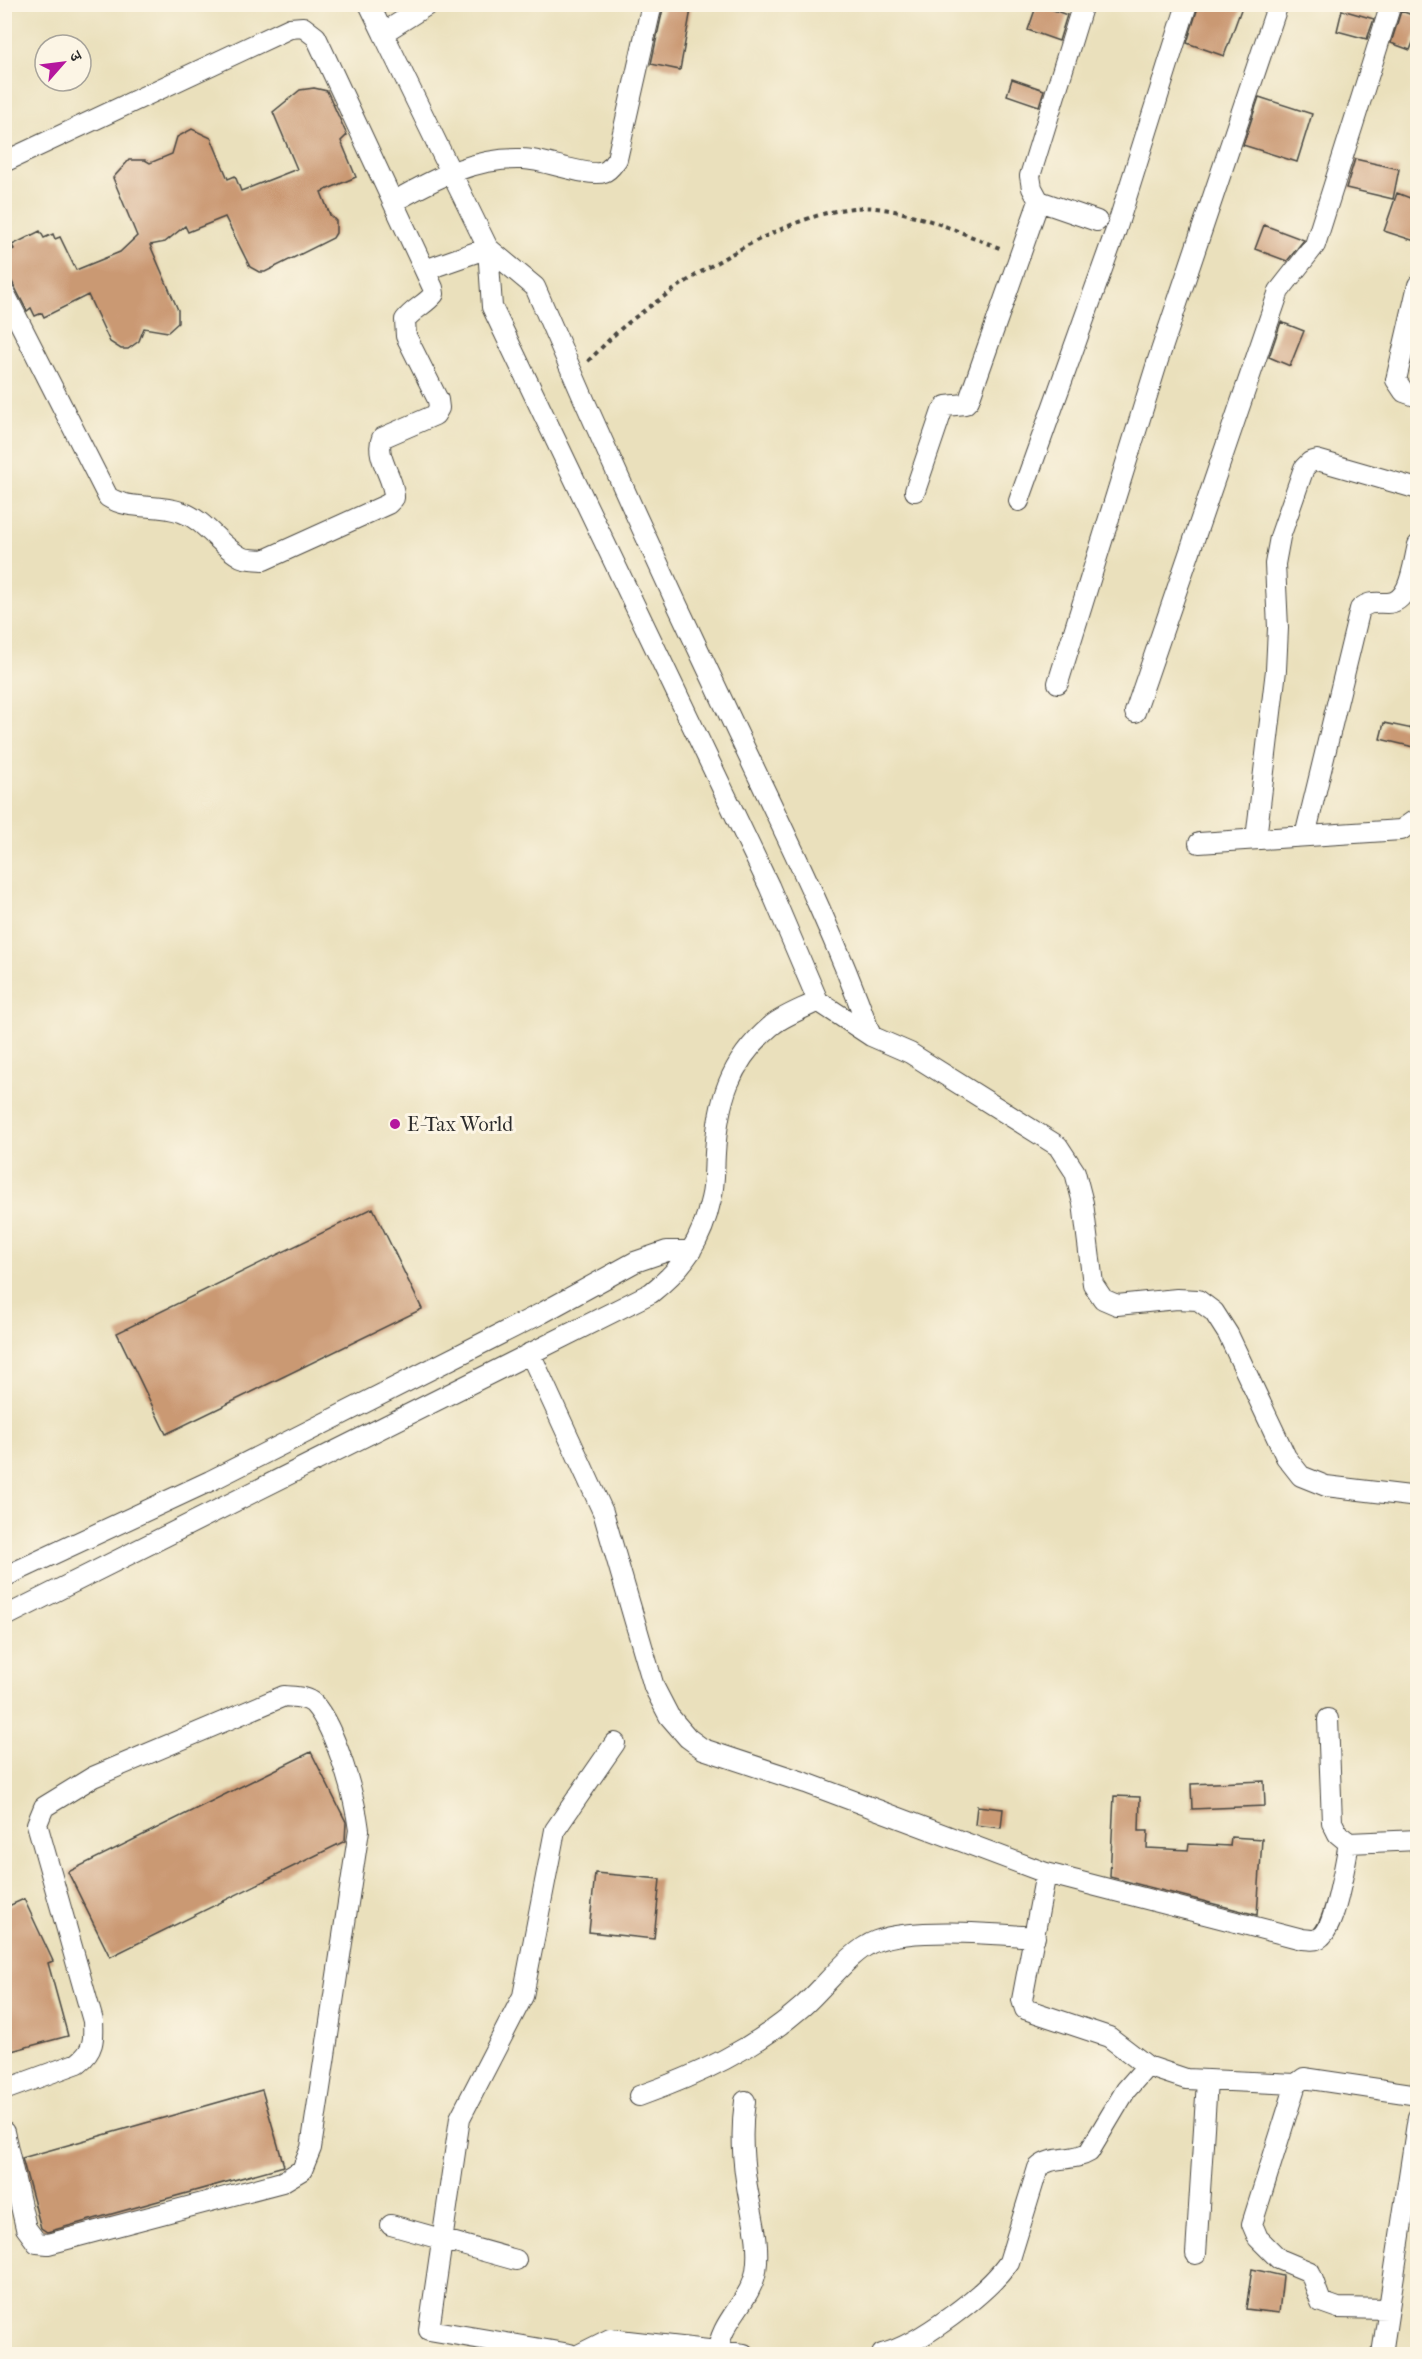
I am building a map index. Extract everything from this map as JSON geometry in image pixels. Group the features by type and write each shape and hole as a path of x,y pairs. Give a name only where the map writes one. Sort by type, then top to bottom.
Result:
{"street":[{"path":"369,4 488,248 492,307 770,886 818,1001 871,1036 910,1053 1058,1146 1075,1172 1083,1203 1093,1284 1103,1299 1117,1305 1178,1299 1198,1300 1214,1312 1228,1334 1286,1457 1301,1476 1326,1486 1418,1497"},
{"path":"383,33 429,4"},
{"path":"393,202 450,172 491,160 524,159 558,164 590,173 603,172 611,168 616,159 652,4"},
{"path":"1083,4 1030,176 1032,188 1039,201 1097,221"},
{"path":"1019,501 1116,230 1187,4"},
{"path":"1058,683 1158,360 1278,4"},
{"path":"1135,712 1279,291 1315,245 1391,4"},
{"path":"4,162 290,28 303,27 316,37 434,294 414,308 405,320 406,336 438,400 439,408 435,415 382,438 380,451 394,490 394,498 388,504 264,560 242,558 202,523 183,512 160,507 122,505 108,497 4,292"},
{"path":"915,491 942,411 946,406 965,404 969,400 1039,201"},
{"path":"424,270 488,248"},
{"path":"488,248 535,287 573,376 818,904 851,979 871,1036"},
{"path":"1418,285 1396,380 1404,392 1418,397"},
{"path":"1256,839 1276,670 1278,628 1275,564 1280,537 1304,468 1310,462 1317,460 1418,489"},
{"path":"1305,836 1360,609 1373,602 1397,601 1404,595 1418,545"},
{"path":"1199,843 1401,830 1418,818"},
{"path":"4,1617 651,1293 676,1273 701,1231 712,1197 717,1127 725,1087 743,1054 771,1025 818,1001"},
{"path":"4,1577 210,1481 492,1338 635,1262 667,1251 691,1251"},
{"path":"492,1338 504,1366"},
{"path":"530,1353 603,1512 654,1687 669,1716 688,1738 704,1749 806,1783 1046,1873 1230,1922 1316,1940 1326,1933 1333,1916 1349,1843"},
{"path":"4,2090 78,2062 89,2055 94,2041 93,2020 37,1824 44,1807 93,1777 284,1696 302,1697 313,1703 347,1775 359,1830 312,2148 303,2170 282,2182 48,2244 37,2243 26,2228 4,2132"},
{"path":"1328,1719 1332,1822 1338,1834 1349,1843 1418,1840"},
{"path":"570,2355 429,2330 460,2118 523,1996 555,1830 615,1743"},
{"path":"1046,1873 1022,2000 1025,2009 1109,2037 1147,2066 1186,2079 1296,2084 1304,2079 1313,2078 1418,2095"},
{"path":"639,2097 685,2080 757,2041 802,2007 860,1951 875,1941 892,1937 950,1933 1035,1937"},
{"path":"882,2355 930,2329 970,2302 1003,2271 1009,2262 1038,2168 1048,2161 1080,2157 1089,2152 1126,2090 1147,2066"},
{"path":"1196,2254 1207,2081"},
{"path":"1296,2084 1252,2224 1253,2231 1279,2259 1310,2272 1321,2302 1329,2307 1388,2309"},
{"path":"718,2352 723,2334 751,2287 756,2272 757,2252 742,2145 745,2101"},
{"path":"1382,2355 1418,2117"},
{"path":"391,2225 516,2260"},
{"path":"580,2355 610,2338 744,2355"}],"path":[{"path":"573,376 623,327 690,280 785,226 836,209 876,208 941,225 1020,255"}],"building":[{"path":"664,4 692,4 680,70 651,64"},
{"path":"1037,4 1067,15 1059,41 1028,30"},
{"path":"1199,4 1243,4 1224,56 1187,43"},
{"path":"1342,10 1374,19 1367,39 1337,31"},
{"path":"1401,11 1418,17 1418,30 1410,50 1391,43"},
{"path":"1012,79 1044,90 1039,106 1007,95"},
{"path":"314,88 327,91 347,135 341,141 356,177 321,192 330,215 336,221 336,233 333,238 265,272 259,272 250,267 225,217 188,232 185,226 165,242 150,245 178,310 178,323 168,332 144,328 139,341 128,349 121,349 110,342 88,295 44,317 42,313 35,316 31,308 27,311 4,266 4,254 14,249 12,245 40,231 44,238 53,234 55,239 60,237 76,270 120,252 137,236 113,178 129,160 145,160 150,163 172,154 177,137 192,129 211,138 228,179 235,176 241,191 297,169 273,112 300,90"},
{"path":"1259,97 1312,114 1297,162 1243,145"},
{"path":"1355,159 1399,169 1393,199 1346,188"},
{"path":"1397,193 1418,201 1418,242 1384,231"},
{"path":"1264,225 1304,240 1287,261 1255,249"},
{"path":"1281,322 1304,331 1290,366 1269,357"},
{"path":"1384,723 1418,730 1418,748 1380,739"},
{"path":"373,1208 422,1309 166,1434 117,1333"},
{"path":"311,1752 346,1822 345,1841 110,1957 68,1872"},
{"path":"1264,1781 1265,1806 1192,1809 1191,1784"},
{"path":"1114,1796 1140,1797 1139,1831 1148,1831 1147,1848 1188,1850 1189,1844 1230,1846 1231,1837 1262,1839 1257,1915 1110,1877"},
{"path":"977,1806 1003,1809 1001,1828 975,1825"},
{"path":"595,1873 660,1879 654,1939 589,1932"},
{"path":"24,1899 53,1961 48,1963 68,2036 4,2053 4,1908"},
{"path":"262,2090 284,2166 47,2232 41,2228 22,2158"},
{"path":"1252,2269 1283,2276 1279,2313 1246,2309"}],"place":[{"name":"E-Tax World","path":"395,1124"}]}
